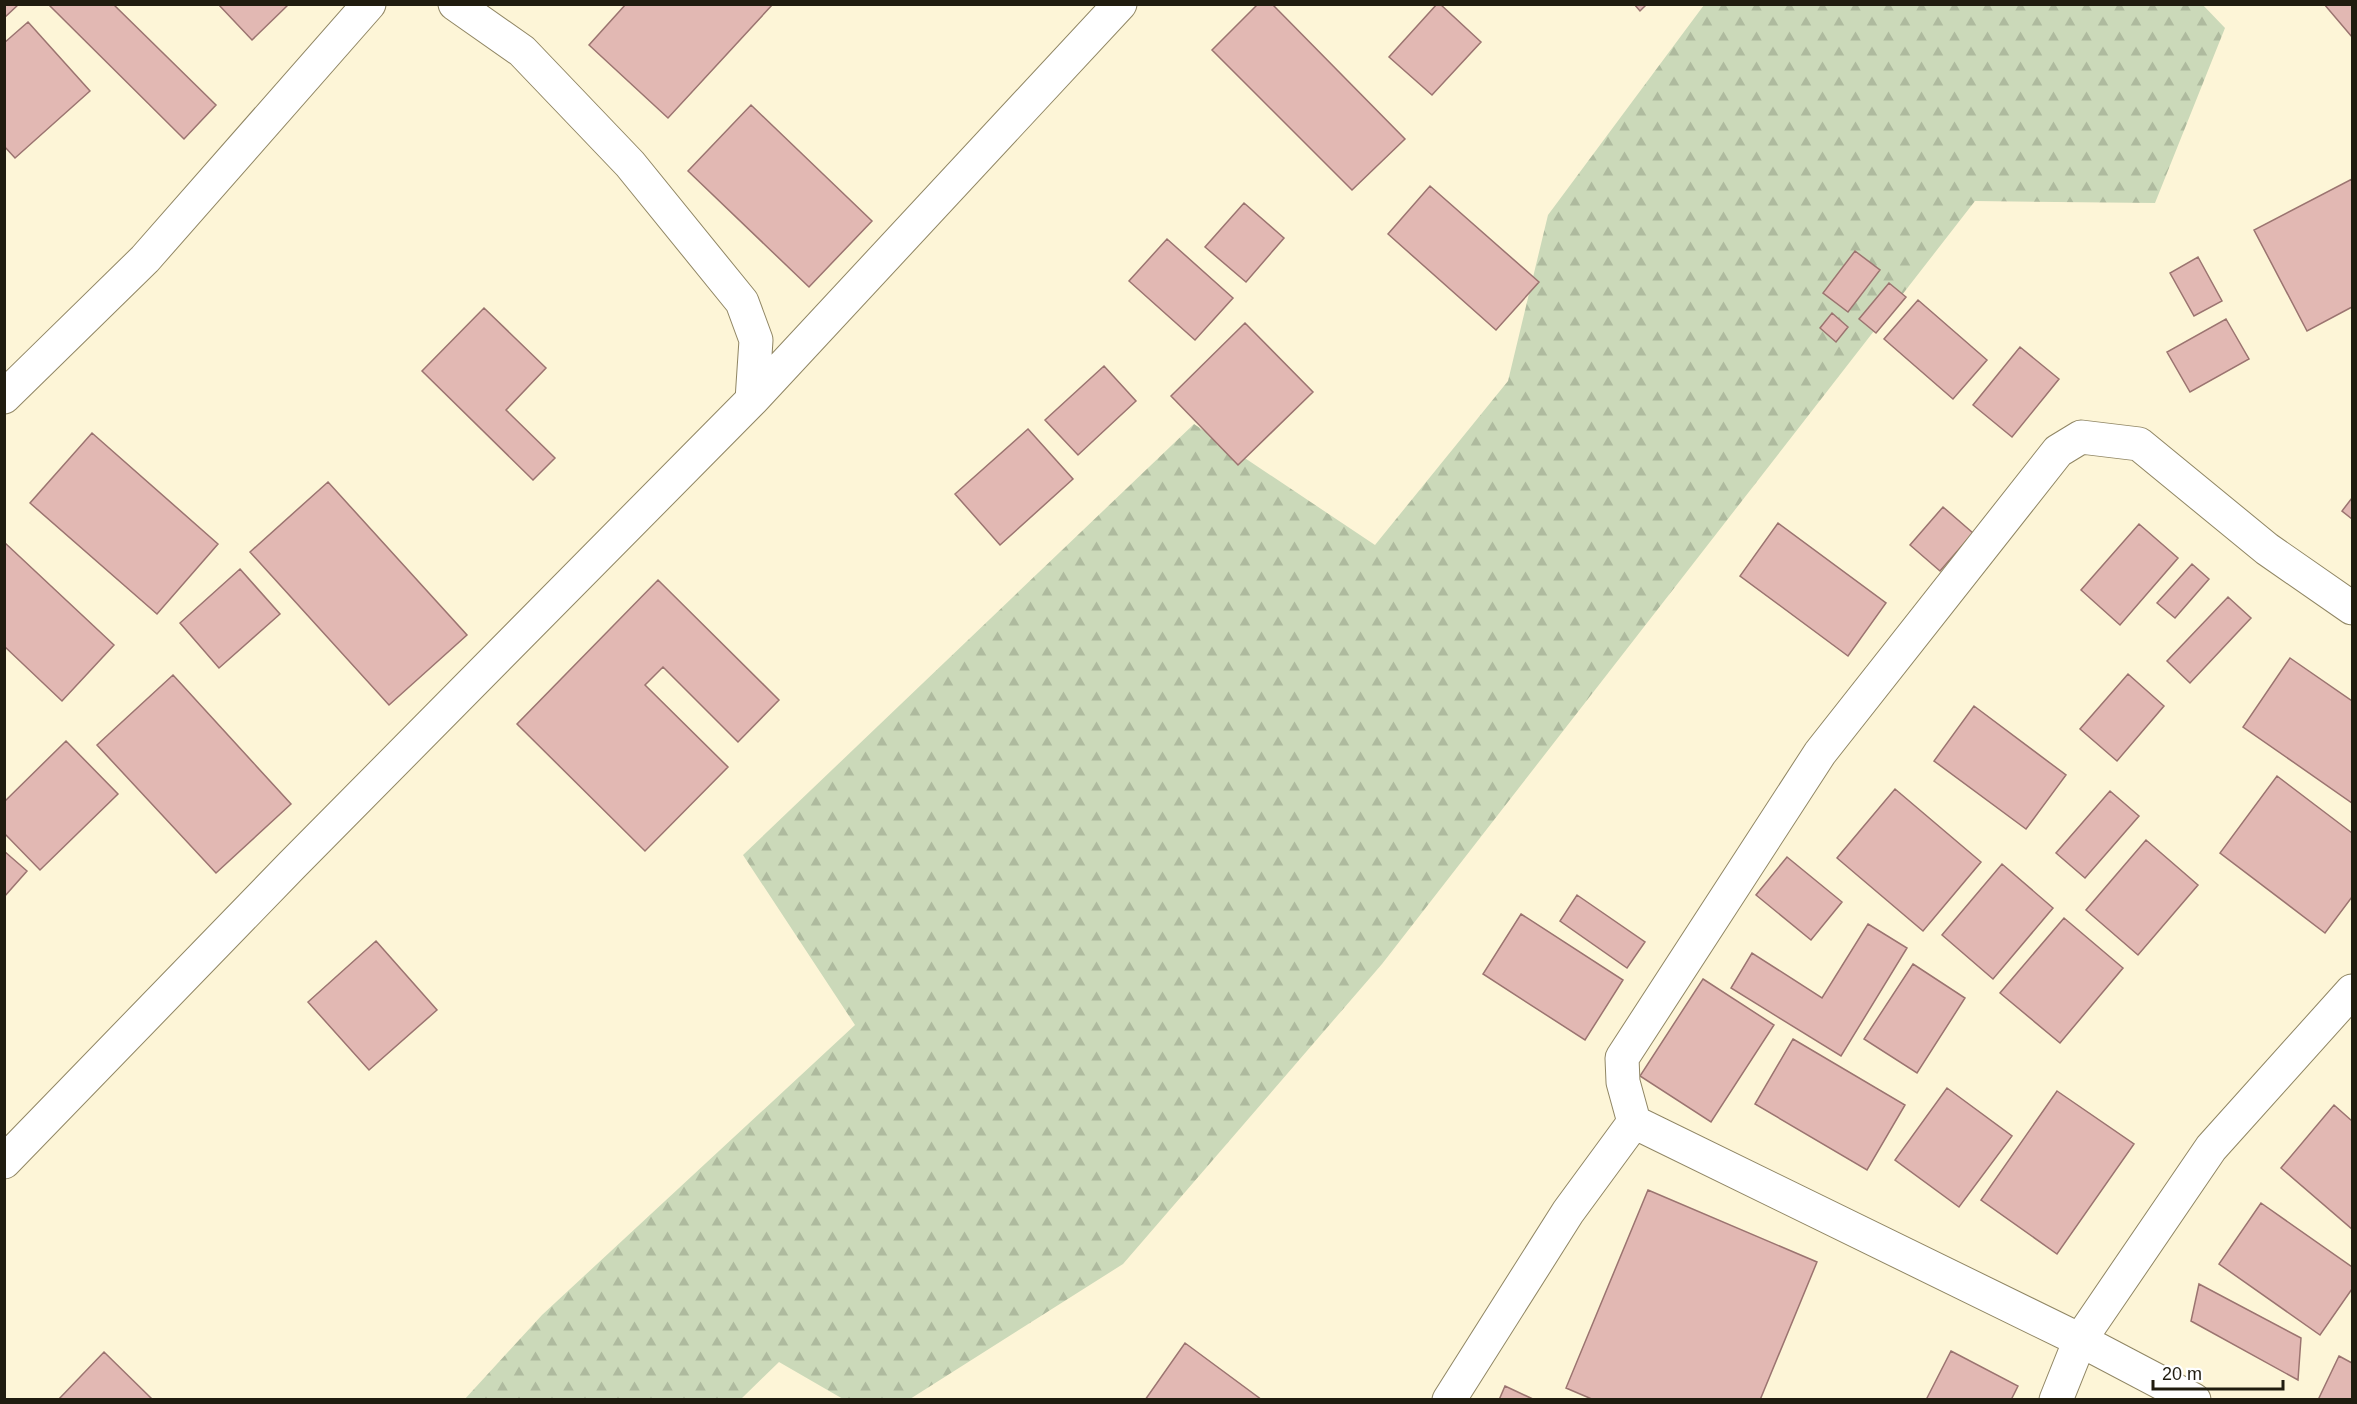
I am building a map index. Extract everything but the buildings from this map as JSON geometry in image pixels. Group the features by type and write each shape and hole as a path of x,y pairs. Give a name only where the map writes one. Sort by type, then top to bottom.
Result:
{"street":[{"path":"4,398 145,259 255,131 369,4"},
{"path":"455,4 522,51 630,164 742,302 756,340 752,400"},
{"path":"4,1162 292,865 752,400 1120,4"},
{"path":"2194,1400 2080,1340 1634,1122 1623,1082 1622,1058 1820,753 2058,451 2081,437 2139,444 2267,549 2352,608"},
{"path":"2056,1400 2080,1340 2211,1148 2352,991"},
{"path":"1449,1400 1568,1212 1634,1122"}],"green space":[{"path":"2202,4 2225,28 2155,203 1975,201 1382,964 1123,1264 910,1399 843,1399 779,1362 741,1399 464,1400 542,1315 855,1025 743,855 1194,424 1375,545 1508,381 1548,215 1704,5"}]}
